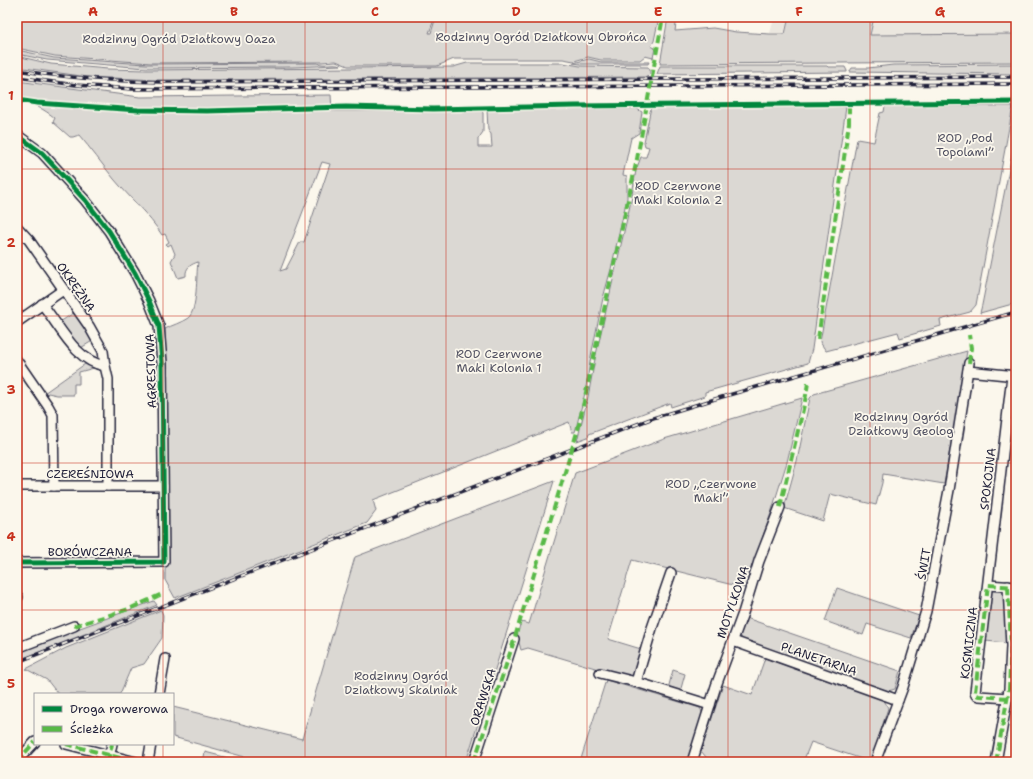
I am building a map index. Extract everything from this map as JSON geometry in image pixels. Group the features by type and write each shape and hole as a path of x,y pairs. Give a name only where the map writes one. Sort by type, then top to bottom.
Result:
{"street":[{"name":"AGRESTOWA","path":"17,135 42,153 85,200 123,252 149,301 160,333 164,562"},
{"name":"OKRĘŻNA","path":"18,230 29,240 89,326 103,351 108,379 108,486"},
{"path":"17,322 63,290"},
{"path":"42,304 79,354 92,362 106,366"},
{"path":"17,361 53,415 54,486"},
{"name":"SPOKOJNA","path":"969,367 1014,376 988,585"},
{"name":"ŚWIT","path":"875,762 898,700 926,611 949,490 969,367"},
{"name":"CZEREŚNIOWA","path":"17,486 163,486"},
{"name":"MOTYLKOWA","path":"692,762 710,705 743,613 759,561 780,507"},
{"name":"BORÓWCZANA","path":"17,563 164,562"},
{"path":"636,682 652,628 671,573"},
{"path":"988,585 1012,587 1008,698 996,762"},
{"name":"KOSMICZNA","path":"988,585 975,692 976,695 979,696 1008,698"},
{"path":"17,648 74,626"},
{"name":"ORAWSKA","path":"474,762 514,639"},
{"name":"PLANETARNA","path":"733,641 898,700"},
{"path":"159,693 165,659"},
{"path":"600,673 636,682 710,705"},
{"path":"17,761 34,743"},
{"path":"69,745 109,759 136,762"},
{"path":"109,759 112,745"},
{"path":"148,762 151,745"}],"shaded area":[{"path":"874,17 1016,17 1016,33 870,35"},
{"path":"774,19 787,22 784,33 770,33"}],"green space":[{"path":"17,17 262,17 269,20 270,17 435,17 429,33 431,33 436,17 659,17 654,41 651,46 655,48 653,58 645,56 640,60 601,60 588,57 574,61 563,59 454,59 437,66 348,66 336,61 151,63 55,56 17,48"},
{"path":"668,17 677,17 675,31 713,28 736,32 785,34 788,21 782,19 782,17 874,17 870,35 1016,34 1016,62 660,64"},
{"path":"17,50 54,58 146,64 317,63 341,65 292,67 146,68 47,60 17,54"},
{"path":"17,56 51,64 108,69 147,70 453,67 467,63 563,63 580,66 648,67 650,74 647,77 159,80 88,77 17,67"},
{"path":"589,59 601,62 649,62 648,64 573,63"},
{"path":"1016,64 1016,74 850,72 852,68 893,65"},
{"path":"660,66 827,66 845,67 847,72 657,74"},
{"name":"ROD Czerwone Maki Kolonia 1","path":"17,81 140,97 331,95 332,111 438,111 481,109 483,113 483,132 478,139 478,147 492,147 491,134 488,130 487,110 637,109 642,112 639,133 631,138 623,175 627,176 627,198 603,298 585,393 575,432 572,432 569,422 373,500 376,511 367,523 175,598 165,580 165,329 188,318 194,308 198,262 188,268 186,276 178,278 171,261 175,254 171,244 168,246 166,244 169,242 165,234 162,235 79,135 70,137 53,122 55,118 42,109 27,103 17,103","holes":["322,162 330,164 304,242 300,242 286,269 280,271"]},
{"name":"ROD Czerwone Maki Kolonia 2","path":"786,105 846,107 812,349 808,363 705,392 705,396 671,407 670,403 589,434 588,437 577,441 631,201 636,170 641,157 646,157 649,147 645,146 644,142 651,107"},
{"name":"ROD „Pod Topolami”","path":"885,106 1013,106 976,305 970,312 940,320 941,326 900,338 898,332 826,351 820,342 857,139 874,142 880,113 884,112"},
{"path":"1016,134 1016,303 980,313 982,305"},
{"path":"75,312 94,340 79,349 60,322"},
{"name":"Rodzinny Ogród Działkowy Geolog","path":"967,351 944,484 883,474 876,505 830,494 823,521 784,508 797,461 810,398 814,394"},
{"path":"85,364 94,368 79,372 79,384 74,384 74,395 57,395 48,393 46,395 44,393"},
{"name":"ROD „Czerwone Maki”","path":"802,398 787,462 745,588 632,560 608,639 641,649 632,679 528,648 521,650 517,635 521,622 529,624 575,473 664,439"},
{"name":"Rodzinny Ogród Działkowy Skalniak","path":"554,481 466,762 263,762 174,737 174,707 302,739 355,557"},
{"path":"837,588 919,616 911,638 867,624 863,635 825,621"},
{"path":"991,589 1005,592 1007,643 985,641"},
{"path":"154,601 157,605 17,661 17,651"},
{"path":"161,610 163,615 162,638 144,664 131,668 120,693 57,693 47,680 26,669 66,648"},
{"path":"746,618 900,671 895,689 888,691 743,641 740,635"},
{"path":"765,658 884,700 888,708 871,762 811,742 803,762 710,762 701,751 723,685 752,695"},
{"path":"673,670 685,674 680,692 668,689"},
{"path":"606,680 700,708 703,714 688,762 580,762"},
{"path":"205,752 244,762 203,762"}],"railway":[{"path":"17,70 89,79 162,82 1016,77"},
{"path":"17,77 76,85 132,89 1016,84"},
{"path":"17,662 653,418 1016,312"}],"marked path":[{"path":"474,762 512,647 578,429 637,159 663,17"},
{"path":"818,339 849,123 849,103"},
{"path":"969,335 971,348 969,363"},
{"path":"780,507 808,383"},
{"path":"1008,698 979,696 976,695 975,692 988,585 1016,587"},
{"path":"996,762 1009,689 1011,646 1008,586"},
{"path":"74,626 129,609 162,594"},
{"path":"17,761 34,743"},
{"path":"70,745 136,762"},
{"path":"108,762 112,745"}],"cycle path":[{"path":"17,100 37,103 138,110 207,111 346,107 433,109 575,106 1016,102"},
{"path":"17,135 42,153 85,200 109,231 135,273 149,301 159,326 162,363 164,562 17,563"}],"park label":[{"name":"Rodzinny Ogród Działkowy Obrońca","path":"541,37"},
{"name":"Rodzinny Ogród Działkowy Oaza","path":"179,39"}]}
